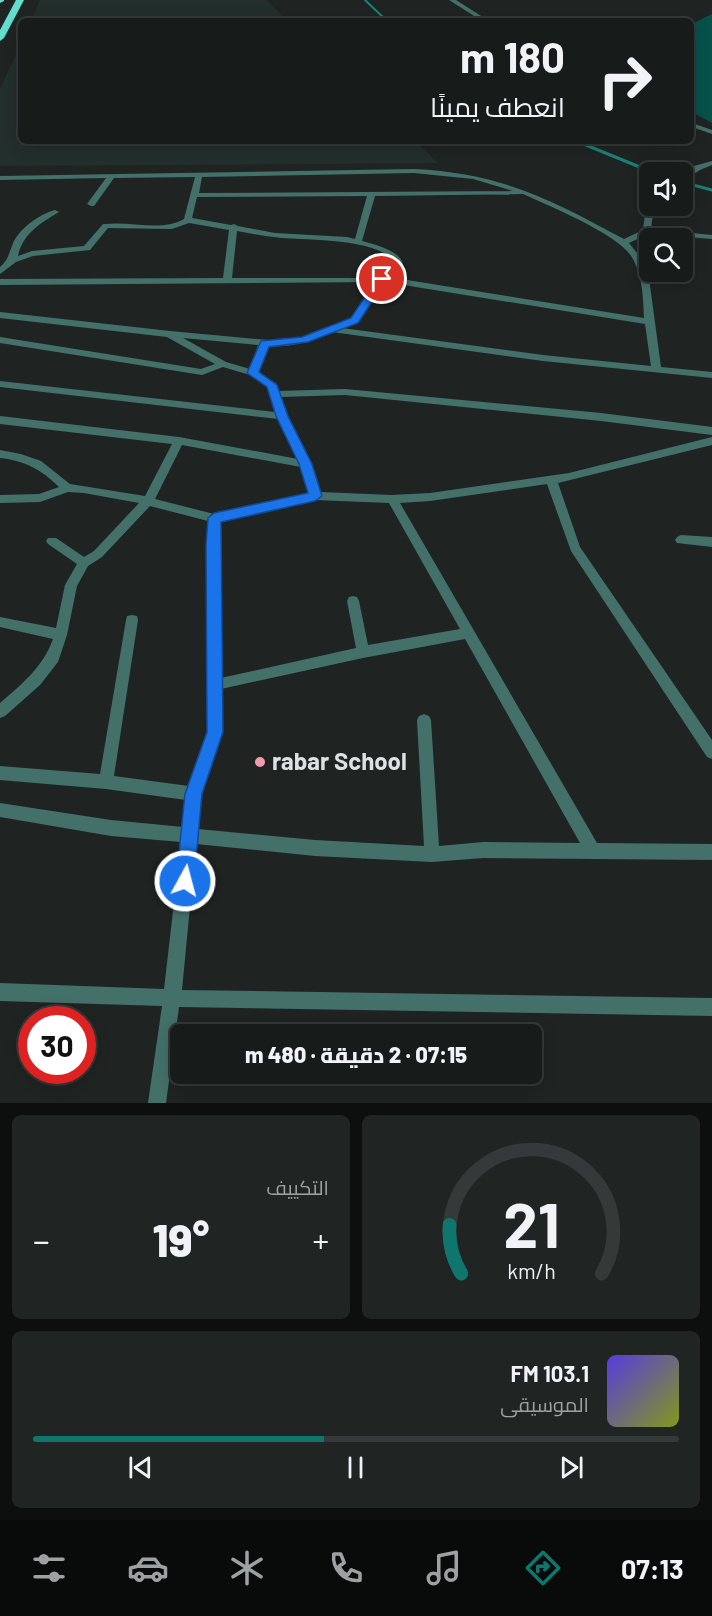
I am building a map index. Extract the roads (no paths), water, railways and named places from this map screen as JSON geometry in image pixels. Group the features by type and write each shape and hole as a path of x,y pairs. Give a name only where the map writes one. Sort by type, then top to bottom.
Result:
{"highway":[{"path":"0,38 20,0"}],"street":[{"path":"452,0 481,18"},
{"path":"694,126 712,132"},
{"path":"693,171 712,163"},
{"path":"0,178 452,172 495,180 529,193 624,242 632,249 639,261 648,296 649,322 656,369"},
{"path":"0,271 13,260 32,254 87,248 106,226 183,225 188,220 199,175"},
{"path":"91,204 112,176"},
{"path":"194,195 372,192 529,193"},
{"path":"358,242 372,192"},
{"path":"13,260 16,245 24,234 45,214 55,212"},
{"path":"188,220 234,226 275,235 323,236 358,242 396,258 399,264 396,280"},
{"path":"227,279 234,226"},
{"path":"624,242 639,235"},
{"path":"693,235 712,237"},
{"path":"0,282 382,279 649,322"},
{"path":"0,315 279,344 304,340 334,330 354,320 382,279"},
{"path":"334,330 543,358 712,375"},
{"path":"169,334 223,364 253,373 272,385 282,416 306,464 315,496"},
{"path":"0,340 202,372 223,364"},
{"path":"253,373 264,343"},
{"path":"0,384 282,416"},
{"path":"275,394 345,392 612,418 712,431"},
{"path":"0,420 179,441 306,464"},
{"path":"0,712 47,668 61,634 71,585 84,563 98,554 148,501 179,441"},
{"path":"0,499 40,498 67,488 148,501 214,518 315,496 392,499 430,497 551,480 712,441"},
{"path":"0,454 21,456 45,466 67,488"},
{"path":"551,480 575,548 712,752"},
{"path":"392,499 593,851"},
{"path":"157,1103 172,998 194,794 215,732 212,545 214,518"},
{"path":"681,540 712,542"},
{"path":"52,541 84,563"},
{"path":"353,602 363,652"},
{"path":"106,782 132,620"},
{"path":"0,622 61,634"},
{"path":"214,685 363,652 469,633"},
{"path":"424,720 432,854"},
{"path":"0,773 106,782 194,794"},
{"path":"0,810 111,828 315,848 432,854 483,850 712,852"},
{"path":"0,992 172,998 712,1008"}],"waterway":[{"path":"365,0 384,18"},
{"path":"583,144 639,167"},
{"path":"693,185 712,190"}],"place":[{"name":"rabar School","path":"260,762"}]}
